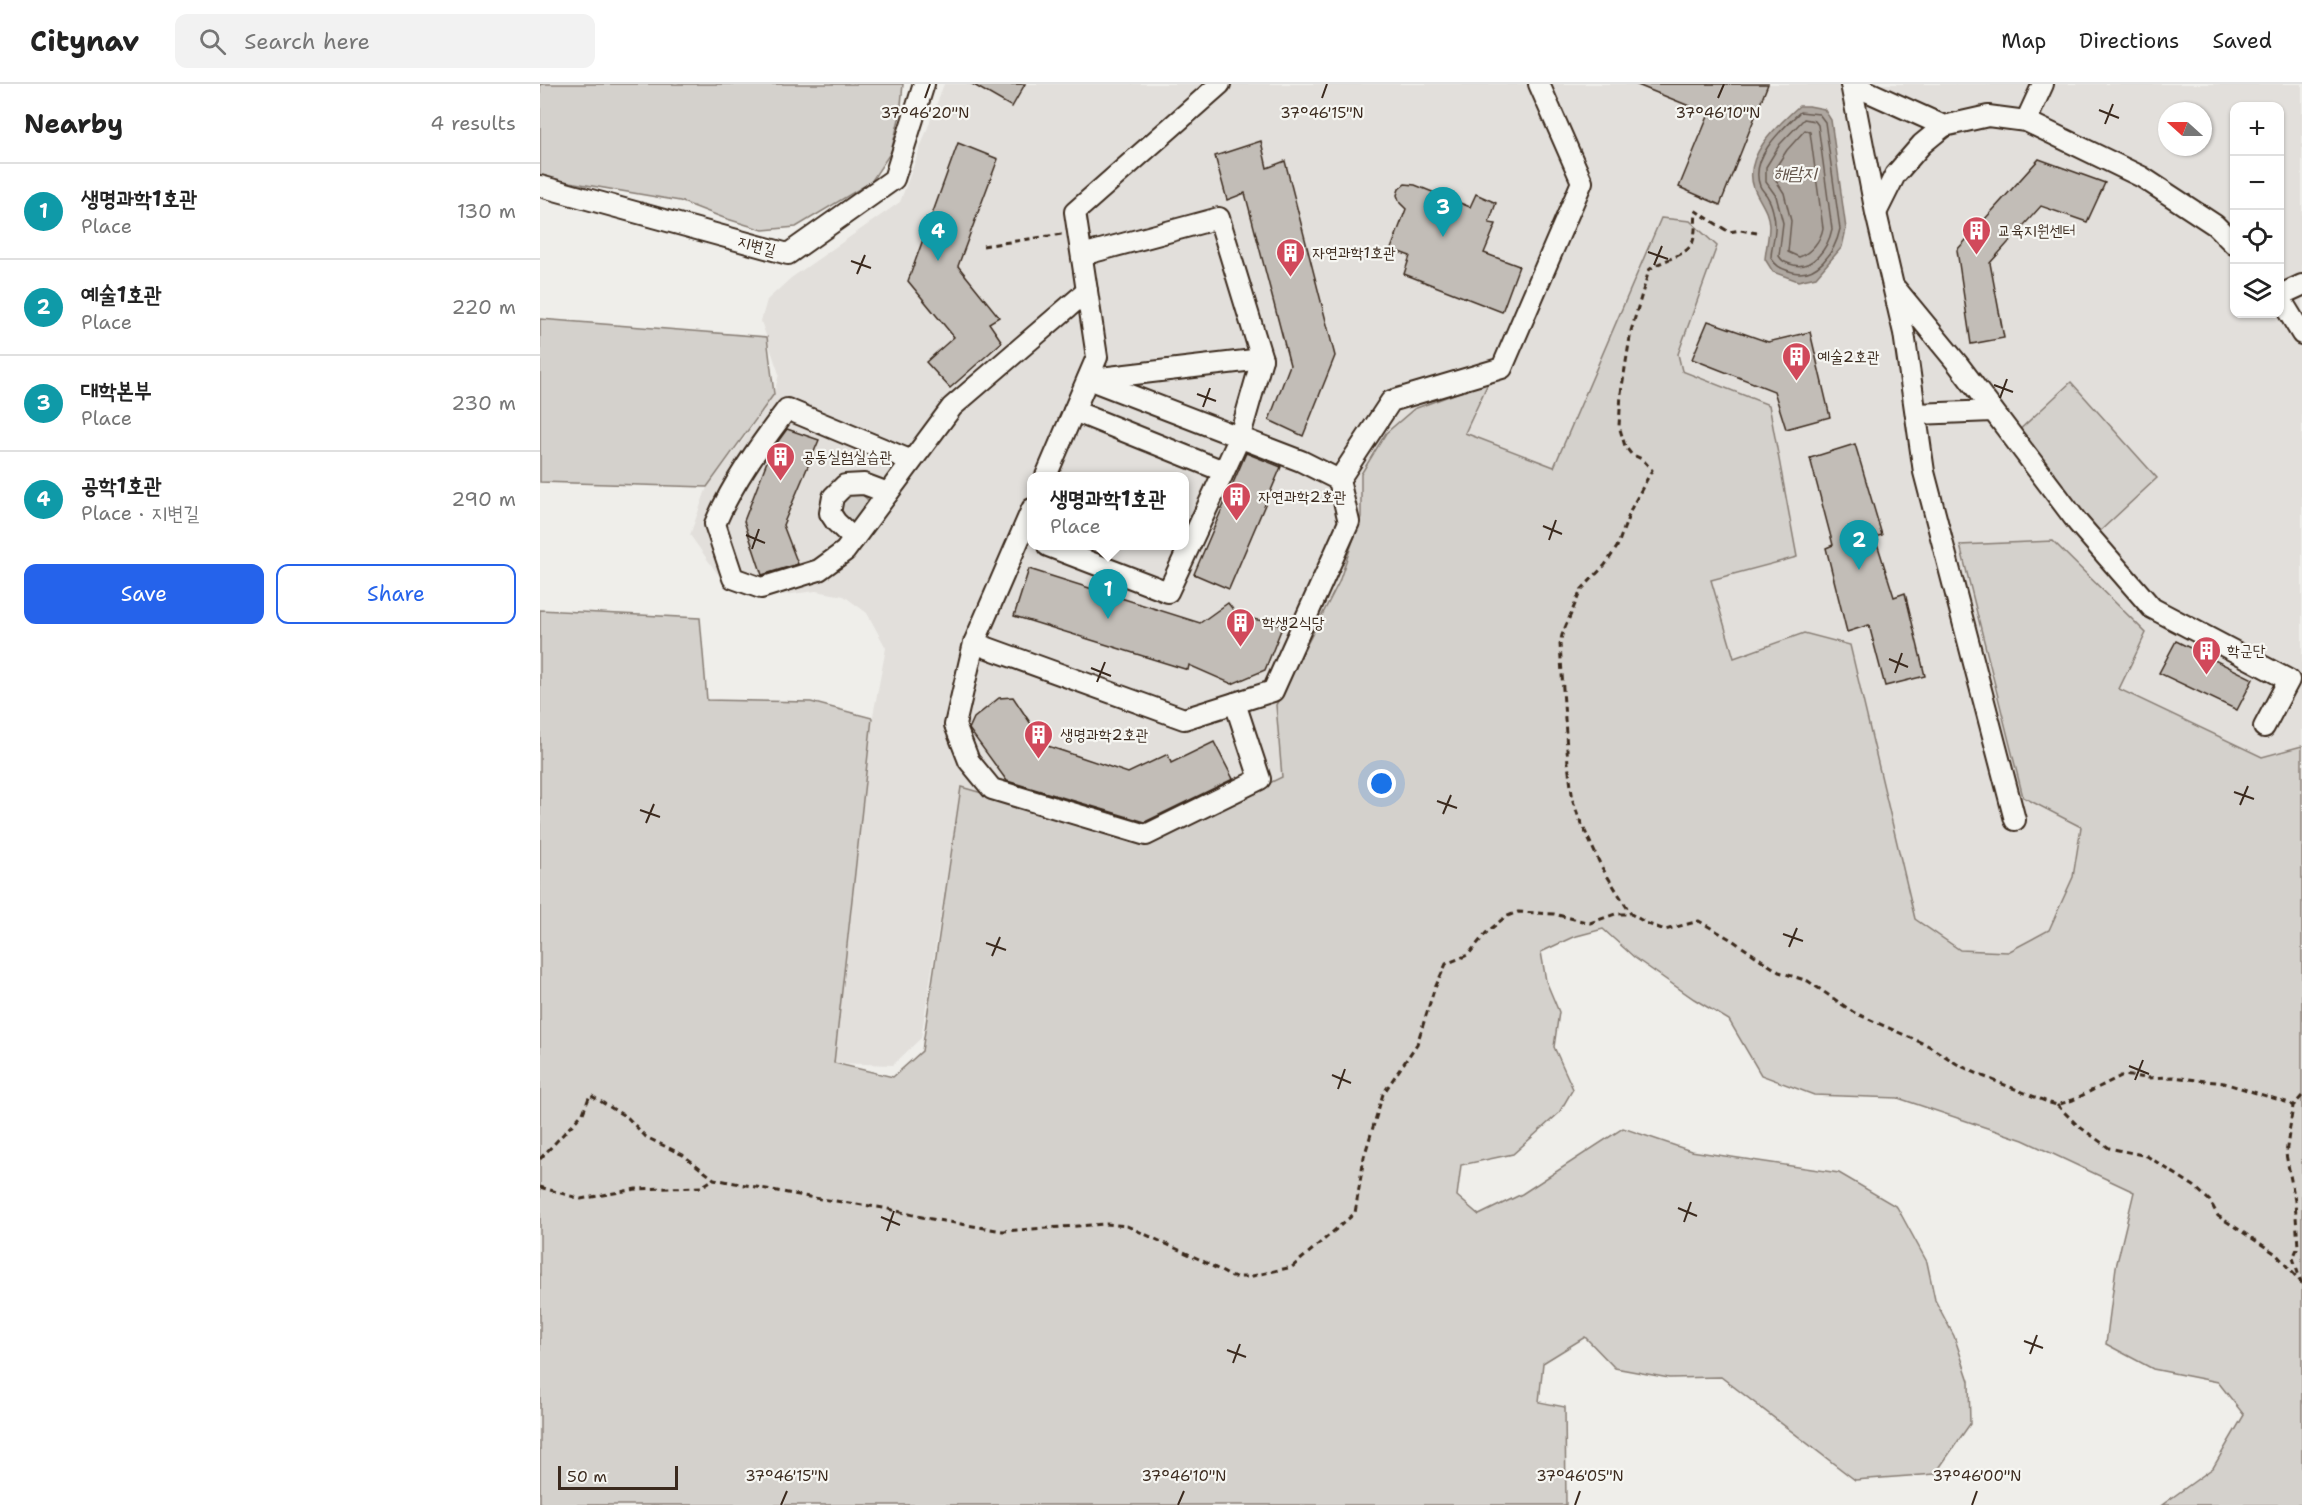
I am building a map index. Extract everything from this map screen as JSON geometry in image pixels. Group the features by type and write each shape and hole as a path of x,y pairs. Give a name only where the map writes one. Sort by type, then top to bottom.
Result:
{"street":[{"name":"지변길","path":"540,186 788,254 894,179 924,84"},
{"path":"1048,472 1097,357 1075,212 1220,84"},
{"path":"974,643 1184,719 1273,691 1349,522 1340,480 1391,402 1502,368 1582,182 1539,84"},
{"path":"1851,84 1944,126"},
{"path":"1851,84 1876,213 1904,333 1924,472 2015,820"},
{"path":"2026,121 2043,84"},
{"path":"1876,213 1895,175 1922,144 1944,126 1988,116 2026,121 2142,177 2215,225 2230,239"},
{"path":"1082,255 1219,218 1262,359 1239,439 1189,546"},
{"path":"2284,295 2302,285"},
{"path":"1893,286 2078,522 2152,608 2289,680 2264,728"},
{"path":"912,461 787,409 726,497 715,524 733,579 761,588 819,570 845,551 912,461 952,407 1087,291"},
{"path":"2284,304 2302,334"},
{"path":"1088,379 1262,359"},
{"path":"1088,379 1301,461 1340,480"},
{"path":"1074,411 1223,471"},
{"path":"1916,414 1993,411"},
{"path":"854,539 830,513 833,497 845,485 864,484 888,493"},
{"path":"1026,537 974,643 955,725 969,761 992,789 1146,835 1260,779 1235,703"},
{"path":"1058,550 1168,592 1187,550"}],"path":[{"path":"1757,233 1740,230 1729,232 1696,212 1693,242 1687,250 1649,270 1630,331 1621,393 1619,426 1625,446 1631,454 1642,459 1652,470 1632,507 1617,547 1605,566 1587,581 1581,590 1560,644 1568,764 1573,801 1601,866 1631,914 1648,924 1665,930 1699,921 1779,972 1808,981 1853,1012 1929,1046 1957,1064 1980,1075 2057,1105 2077,1125 2109,1148 2147,1156 2194,1186 2210,1201 2218,1216 2276,1254 2301,1283"},
{"path":"983,246 1078,232"},
{"path":"540,1159 583,1113 590,1095 627,1118 646,1137 683,1155 714,1179 1003,1231 1106,1224 1127,1226 1232,1277 1248,1277 1276,1272 1292,1267 1355,1213 1364,1157 1383,1094 1417,1044 1434,990 1446,963 1468,955 1486,933 1505,918 1518,912 1554,914 1590,922 1615,914 1631,914"},
{"path":"2057,1105 2123,1075 2147,1078 2172,1077 2224,1083 2293,1106"},
{"path":"2301,1283 2294,1258 2298,1247 2295,1201 2286,1154 2293,1106 2302,1095"},
{"path":"540,1187 581,1199 636,1189 701,1187 714,1179"}],"shaded area":[{"path":"540,84 903,84 900,115 891,152 871,182 796,227 763,230 680,201 540,177"},
{"path":"944,84 2302,84 2302,973 2073,877 2049,930 2008,952 1960,950 1915,918 1804,633 1734,659 1711,580 1797,557 1769,405 1682,371 1678,354 1717,247 1660,219 1554,467 1464,433 1488,382 1361,474 1361,517 1339,582 1276,705 1283,777 1150,841 961,787 921,1038 893,1065 834,1063 856,804 886,648 867,613 844,596 816,591 783,595 736,590 717,573 690,535 707,487 774,394 779,374 761,321 767,300 791,278 900,202"},
{"path":"1661,218 1690,221 1717,246 1678,354 1682,371 1769,405 1797,557 1711,580 1734,658 1804,633 1850,645 1915,919 1960,950 2008,952 2049,930 2073,877 2081,827 2023,797 1960,545 2053,541 2146,633 2119,689 2262,757 2302,746 2302,1505 2162,1505 2213,1468 2244,1415 2218,1382 2153,1369 2106,1344 2116,1267 2134,1192 2023,1140 1898,1098 1814,1095 1761,1075 1729,1020 1635,958 1603,929 1573,937 1541,952 1546,981 1559,1012 1554,1047 1573,1089 1559,1113 1513,1154 1461,1165 1457,1196 1479,1215 1522,1194 1623,1128 1691,1151 1839,1173 1897,1207 1927,1262 1935,1300 1954,1336 1969,1381 1970,1424 1935,1474 1855,1480 1721,1377 1669,1378 1615,1368 1585,1337 1543,1363 1539,1402 1565,1407 1566,1505 540,1505 540,610 700,618 707,700 811,702 872,718 834,1063 893,1077 922,1051 961,787 1150,841 1282,777 1276,705 1339,582 1361,517 1361,474 1386,433 1414,409 1489,381 1465,433 1554,467"},
{"path":"540,319 767,337 774,394 707,487 540,482"},
{"path":"2071,382 2157,478 2098,533 2015,434"},
{"path":"860,493 869,504 856,522 850,522 842,516 841,502 847,495"}],"water":[{"name":"해람지","path":"1799,106 1824,109 1831,120 1846,229 1842,247 1816,277 1798,281 1773,272 1765,259 1769,221 1754,188 1752,176 1753,164 1764,142"}],"building":[{"path":"972,84 1025,84 1012,107"},
{"path":"1635,84 1768,84 1720,205 1679,187 1709,114"},
{"name":"자연과학1호관","path":"1261,141 1267,168 1285,161 1335,356 1303,436 1269,420 1290,365 1245,193 1227,200 1215,156"},
{"path":"958,143 998,159 958,266 999,317 989,323 1002,342 950,388 926,362 954,337 908,281"},
{"name":"교육지원센터","path":"2039,159 2105,183 2087,222 2041,206 1990,263 2004,338 1971,344 1957,250"},
{"path":"1405,184 1415,185 1470,207 1476,194 1496,203 1489,223 1496,224 1484,253 1519,266 1502,312 1404,274 1410,256 1391,249 1406,209 1400,203 1397,195 1399,189"},
{"name":"예술2호관","path":"1708,321 1768,342 1810,332 1830,417 1786,429 1774,391 1692,359"},
{"name":"공동실험실습관","path":"787,429 819,440 783,525 798,564 762,575 744,521 771,451"},
{"path":"1855,444 1882,535 1875,537 1894,597 1905,593 1925,676 1885,686 1869,625 1847,632 1826,548 1833,545 1810,458"},
{"name":"자연과학2호관","path":"1246,453 1281,467 1229,589 1194,574"},
{"path":"1029,569 1200,623 1228,603 1238,616 1283,625 1265,670 1232,684 1189,665 1188,670 1014,616"},
{"name":"학군단","path":"2176,641 2253,679 2237,710 2159,673"},
{"name":"생명과학2호관","path":"1013,697 1045,745 1128,773 1168,754 1171,763 1214,742 1233,779 1145,822 1007,781 969,729 974,718 999,698"}],"place":[{"name":"대학본부","path":"1443,237"},
{"name":"교육지원센터","path":"1977,256"},
{"name":"공학1호관","path":"938,261"},
{"name":"자연과학1호관","path":"1291,278"},
{"name":"예술2호관","path":"1796,382"},
{"name":"공동실험실습관","path":"781,482"},
{"name":"자연과학2호관","path":"1237,522"},
{"name":"예술1호관","path":"1859,570"},
{"name":"생명과학1호관","path":"1108,619"},
{"name":"학생2식당","path":"1241,648"},
{"name":"학군단","path":"2206,676"},
{"name":"생명과학2호관","path":"1039,760"}]}
